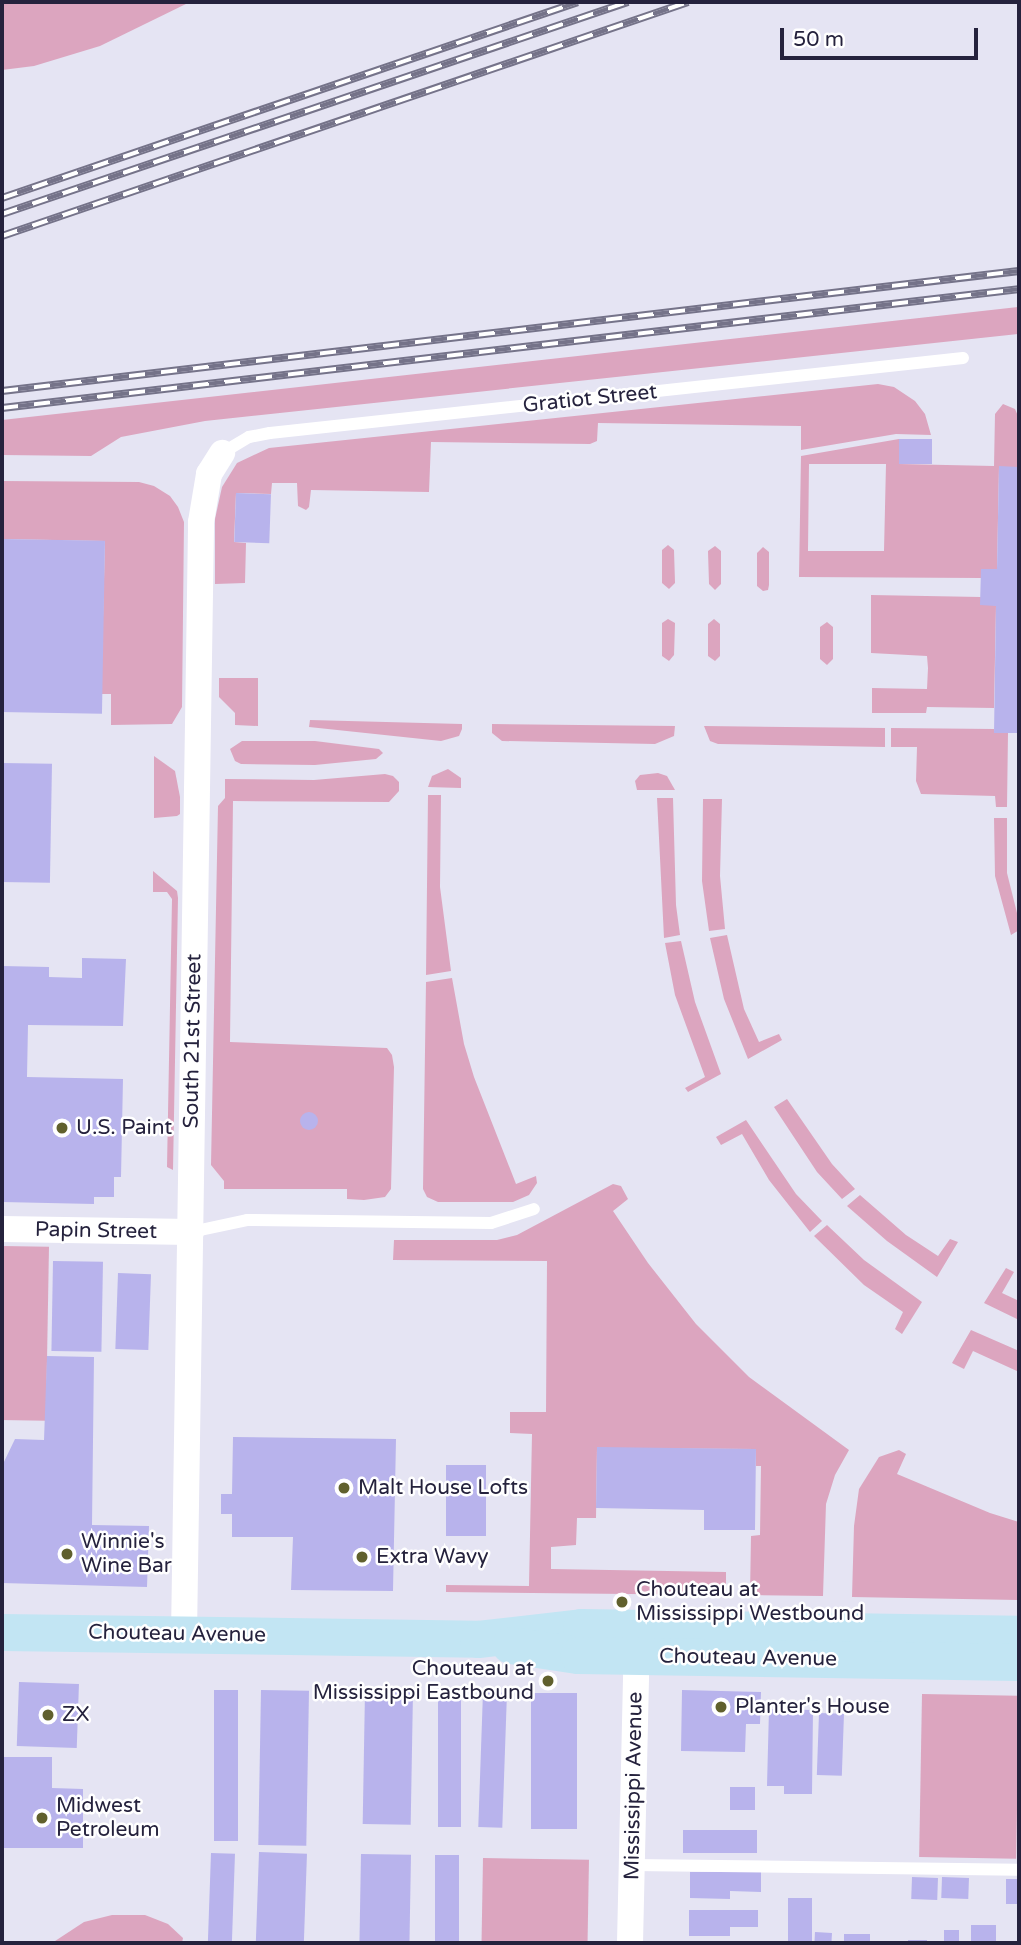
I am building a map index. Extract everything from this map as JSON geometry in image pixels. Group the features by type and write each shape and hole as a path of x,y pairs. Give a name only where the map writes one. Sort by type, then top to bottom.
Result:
{"main road":[{"name":"Chouteau Avenue","path":"2,1632 478,1639 553,1628 637,1642 1019,1662"},
{"name":"Chouteau Avenue","path":"637,1642 1019,1634"}],"street":[{"name":"South 21st Street","path":"184,1634 201,504 209,474 222,453"},
{"name":"Papin Street","path":"2,1229 191,1232"},
{"name":"Mississippi Avenue","path":"631,1943 637,1642"}],"lane":[{"name":"Gratiot Street","path":"222,453 248,437 270,433 963,358"},
{"path":"191,1232 247,1220 491,1223 534,1209"},
{"path":"632,1865 1019,1870"}],"shaded area":[{"path":"2,2 190,2 100,46 34,66 2,70"},
{"path":"1019,307 1019,334 205,421 121,437 91,456 2,455 2,420"},
{"path":"878,384 894,387 915,401 925,414 931,435 896,434 801,450 801,426 598,423 597,441 590,444 431,442 429,492 311,490 309,507 306,510 298,506 297,483 272,483 271,494 236,493 234,542 246,543 245,583 215,584 215,519 222,487 237,463 269,448"},
{"path":"1003,404 1015,409 1018,416 1018,467 999,467 997,569 981,569 981,578 799,577 801,456 899,439 899,464 994,466 995,414","holes":["809,464 886,464 884,551 808,551"]},
{"path":"2,481 139,482 154,486 170,496 178,507 184,522 182,707 172,724 111,725 111,694 101,694 105,541 2,539"},
{"path":"668,545 674,550 675,583 669,589 662,583 662,550"},
{"path":"715,546 721,551 721,584 715,590 709,584 708,551"},
{"path":"763,547 769,552 769,585 768,590 763,591 757,586 757,553"},
{"path":"871,595 981,597 996,606 994,708 927,707 926,713 872,713 872,688 927,689 928,668 927,656 871,653"},
{"path":"668,619 675,623 674,655 669,661 662,656 662,623"},
{"path":"714,619 720,624 720,656 715,661 708,656 708,624"},
{"path":"827,622 833,627 833,659 827,665 820,659 820,627"},
{"path":"219,678 258,678 258,726 235,725 235,713 219,697"},
{"path":"310,720 462,724 462,729 459,736 441,741 309,727"},
{"path":"492,724 675,726 674,736 655,744 502,741 492,733"},
{"path":"704,726 885,728 885,747 718,744 710,741"},
{"path":"891,728 994,729 994,733 1008,733 1007,807 996,807 995,796 921,794 916,781 917,747 891,747"},
{"path":"242,741 315,741 379,749 383,753 376,759 315,765 241,764 235,761 230,749"},
{"path":"154,756 175,771 180,797 180,814 177,816 154,818"},
{"path":"448,769 461,778 461,788 428,787 432,776"},
{"path":"658,773 667,776 675,790 637,790 635,781 640,775"},
{"path":"385,774 393,776 399,782 399,791 389,802 233,801 230,1042 387,1048 392,1055 394,1067 391,1189 385,1197 364,1200 347,1199 347,1189 224,1189 224,1181 211,1165 218,806 225,798 225,779 314,780"},
{"path":"428,795 441,795 440,887 451,971 426,975"},
{"path":"657,798 673,798 676,905 680,935 664,938"},
{"path":"703,799 722,799 720,876 725,929 709,931 702,881"},
{"path":"994,818 1007,818 1007,873 1019,921 1019,930 1011,935 995,876"},
{"path":"153,871 177,891 178,898 173,1170 167,1167 172,899 167,892 153,892"},
{"path":"727,935 744,1009 759,1042 779,1034 782,1040 748,1059 724,999 710,938"},
{"path":"681,941 695,1002 721,1074 688,1092 685,1088 705,1077 675,995 665,943"},
{"path":"452,978 464,1044 474,1077 516,1184 536,1176 537,1183 529,1195 513,1202 438,1202 427,1197 423,1189 426,982"},
{"path":"787,1099 832,1164 855,1189 842,1199 817,1172 774,1107"},
{"path":"746,1120 796,1194 822,1221 810,1232 769,1180 742,1134 721,1145 716,1137"},
{"path":"613,1184 621,1186 628,1199 613,1211 648,1263 696,1324 749,1377 849,1450 835,1475 826,1504 823,1596 750,1595 751,1536 760,1535 761,1466 756,1466 756,1449 597,1448 596,1518 577,1518 576,1545 551,1547 551,1569 726,1572 726,1595 446,1592 446,1585 529,1586 532,1434 510,1433 510,1412 546,1412 547,1261 393,1260 394,1240 497,1240 517,1235"},
{"path":"860,1195 906,1235 938,1256 950,1239 958,1242 937,1277 887,1241 847,1206"},
{"path":"827,1225 864,1260 922,1302 902,1334 895,1329 903,1312 864,1285 814,1236"},
{"path":"2,1246 49,1247 46,1421 2,1420"},
{"path":"1006,1268 1014,1272 1002,1293 1019,1301 1019,1320 984,1303"},
{"path":"971,1330 1019,1351 1019,1372 973,1351 964,1369 952,1363"},
{"path":"899,1450 906,1454 897,1474 990,1513 1019,1522 1019,1600 852,1597 854,1526 859,1489 879,1457"},
{"path":"922,1694 1019,1696 1016,1859 919,1857"},
{"path":"483,1858 589,1860 588,1943 482,1943"},
{"path":"112,1915 145,1915 168,1924 183,1938 182,1943 52,1943 84,1922"}],"building":[{"path":"899,439 932,439 932,464 899,464"},
{"path":"999,466 1019,467 1019,733 994,733 996,606 980,605 981,569 997,569"},
{"path":"236,493 271,494 269,543 234,542"},
{"path":"2,539 105,541 102,714 2,712"},
{"path":"2,763 52,764 50,883 2,882"},
{"name":"U.S. Paint","path":"82,958 126,959 123,1026 28,1025 27,1077 123,1079 121,1177 114,1177 114,1197 94,1197 94,1204 2,1202 2,966 49,967 49,977 82,978"},
{"path":"309,1112 315,1115 318,1121 315,1127 309,1130 303,1127 300,1121 303,1115"},
{"path":"53,1261 103,1262 101,1352 51,1351"},
{"path":"118,1273 151,1274 148,1350 115,1349"},
{"path":"47,1356 94,1357 92,1525 149,1526 147,1587 2,1583 2,1466 15,1439 44,1440"},
{"name":"Malt House Lofts","path":"233,1437 396,1439 393,1591 291,1590 293,1537 232,1537 232,1514 221,1514 221,1494 232,1494"},
{"path":"597,1447 756,1449 755,1530 704,1530 704,1510 596,1508"},
{"path":"446,1465 486,1465 486,1536 446,1536"},
{"name":"ZX","path":"19,1682 79,1684 77,1748 17,1746"},
{"path":"214,1690 238,1690 238,1841 214,1841"},
{"path":"261,1690 309,1691 306,1846 258,1845"},
{"path":"682,1690 761,1692 760,1724 746,1724 745,1752 681,1751"},
{"path":"365,1691 413,1692 411,1825 363,1824"},
{"path":"438,1692 461,1692 461,1827 438,1827"},
{"path":"483,1692 507,1693 502,1828 478,1827"},
{"path":"531,1693 577,1693 577,1829 531,1829"},
{"path":"769,1709 813,1710 812,1794 784,1794 784,1786 767,1786"},
{"path":"819,1713 844,1714 842,1776 817,1775"},
{"name":"Midwest Petroleum","path":"2,1757 52,1757 52,1788 83,1789 83,1848 2,1848"},
{"path":"730,1787 755,1787 755,1810 730,1810"},
{"path":"683,1830 757,1830 757,1853 683,1853"},
{"path":"259,1852 307,1854 304,1943 256,1943"},
{"path":"211,1853 235,1854 232,1943 208,1943"},
{"path":"361,1854 411,1855 409,1943 359,1943"},
{"path":"435,1855 459,1855 459,1943 435,1943"},
{"path":"690,1872 761,1872 761,1892 730,1891 730,1899 690,1898"},
{"path":"912,1877 938,1878 937,1900 911,1899"},
{"path":"942,1877 969,1878 968,1899 941,1898"},
{"path":"1006,1879 1019,1879 1019,1904 1006,1904"},
{"path":"788,1898 812,1898 812,1943 788,1943"},
{"path":"689,1910 758,1910 758,1927 730,1927 730,1936 689,1936"},
{"path":"971,1925 996,1925 996,1943 971,1943"},
{"path":"944,1930 959,1930 959,1943 944,1943"},
{"path":"815,1932 832,1933 831,1943 814,1943"},
{"path":"844,1934 870,1934 870,1943 844,1943"},
{"path":"908,1940 927,1940 927,1943 908,1943"}],"railway":[{"path":"2,198 578,2"},
{"path":"2,214 628,2"},
{"path":"2,236 688,2"},
{"path":"2,391 1019,271"},
{"path":"2,408 1019,289"}],"place":[{"name":"U.S. Paint","path":"62,1128"},
{"name":"Malt House Lofts","path":"344,1488"},
{"name":"Winnie's Wine Bar","path":"67,1554"},
{"name":"Extra Wavy","path":"362,1557"},
{"name":"Chouteau at Mississippi Westbound","path":"622,1602"},
{"name":"Chouteau at Mississippi Eastbound","path":"548,1681"},
{"name":"Planter's House","path":"721,1707"},
{"name":"ZX","path":"48,1715"},
{"name":"Midwest Petroleum","path":"42,1818"}]}
